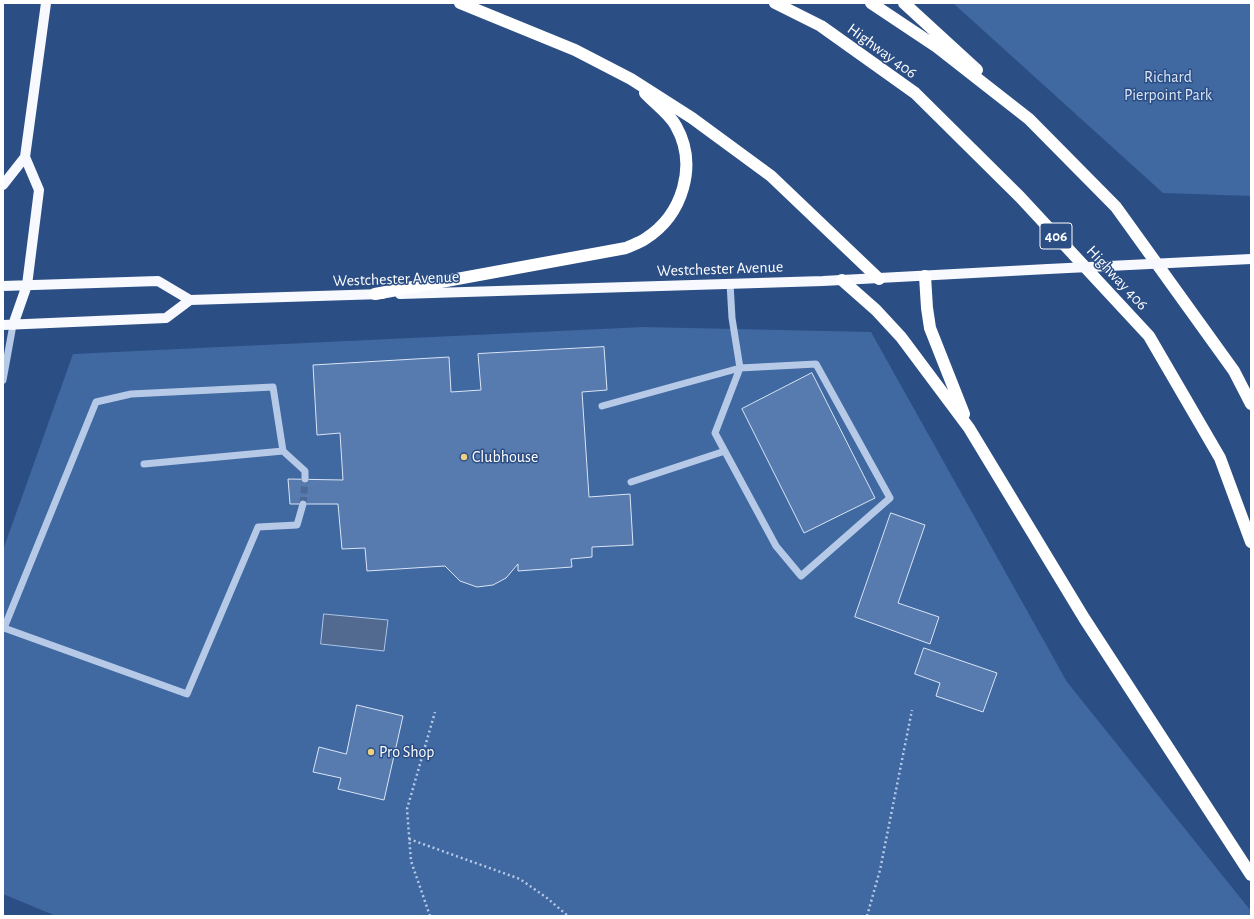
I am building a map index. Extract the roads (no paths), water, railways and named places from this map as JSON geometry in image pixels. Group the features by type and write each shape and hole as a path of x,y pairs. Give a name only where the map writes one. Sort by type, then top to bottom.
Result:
{"highway":[{"path":"460,3 575,50 631,79 692,118 771,176 879,279"},
{"name":"Highway 406","path":"775,3 821,26 914,93 1020,197 1149,336 1220,458 1251,542"},
{"name":"Highway 406","path":"871,3 937,47 1029,119 1116,208 1234,371 1251,404"},
{"path":"904,3 1029,119"},
{"path":"375,294 626,248 646,239 667,219 682,196 687,171 685,148 676,125 631,79"},
{"path":"925,276 930,328 969,428"},
{"path":"842,280 876,310 901,337 969,428 1084,618 1251,875"}],"main road":[{"path":"3,185 25,157 46,3"},
{"path":"3,286 27,285 158,281 190,300 166,318 8,325 27,285 39,190 25,157"},
{"name":"Westchester Avenue","path":"190,300 879,279 1251,259"}],"street":[{"path":"602,406 740,368 816,364 890,498 801,576 776,546 715,434 740,368 732,318 730,283"},
{"path":"3,380 8,325"},
{"path":"303,504 297,525 258,527 187,694 4,628 96,402 131,394 273,387 283,451 305,471 305,479"},
{"path":"144,464 283,451"},
{"path":"631,482 724,451"}],"tunnel":[{"path":"303,504 305,479"}],"place":[{"name":"Clubhouse","path":"464,457"},
{"name":"Pro Shop","path":"371,752"}],"park label":[{"name":"Richard Pierpoint Park","path":"1168,86"}]}
